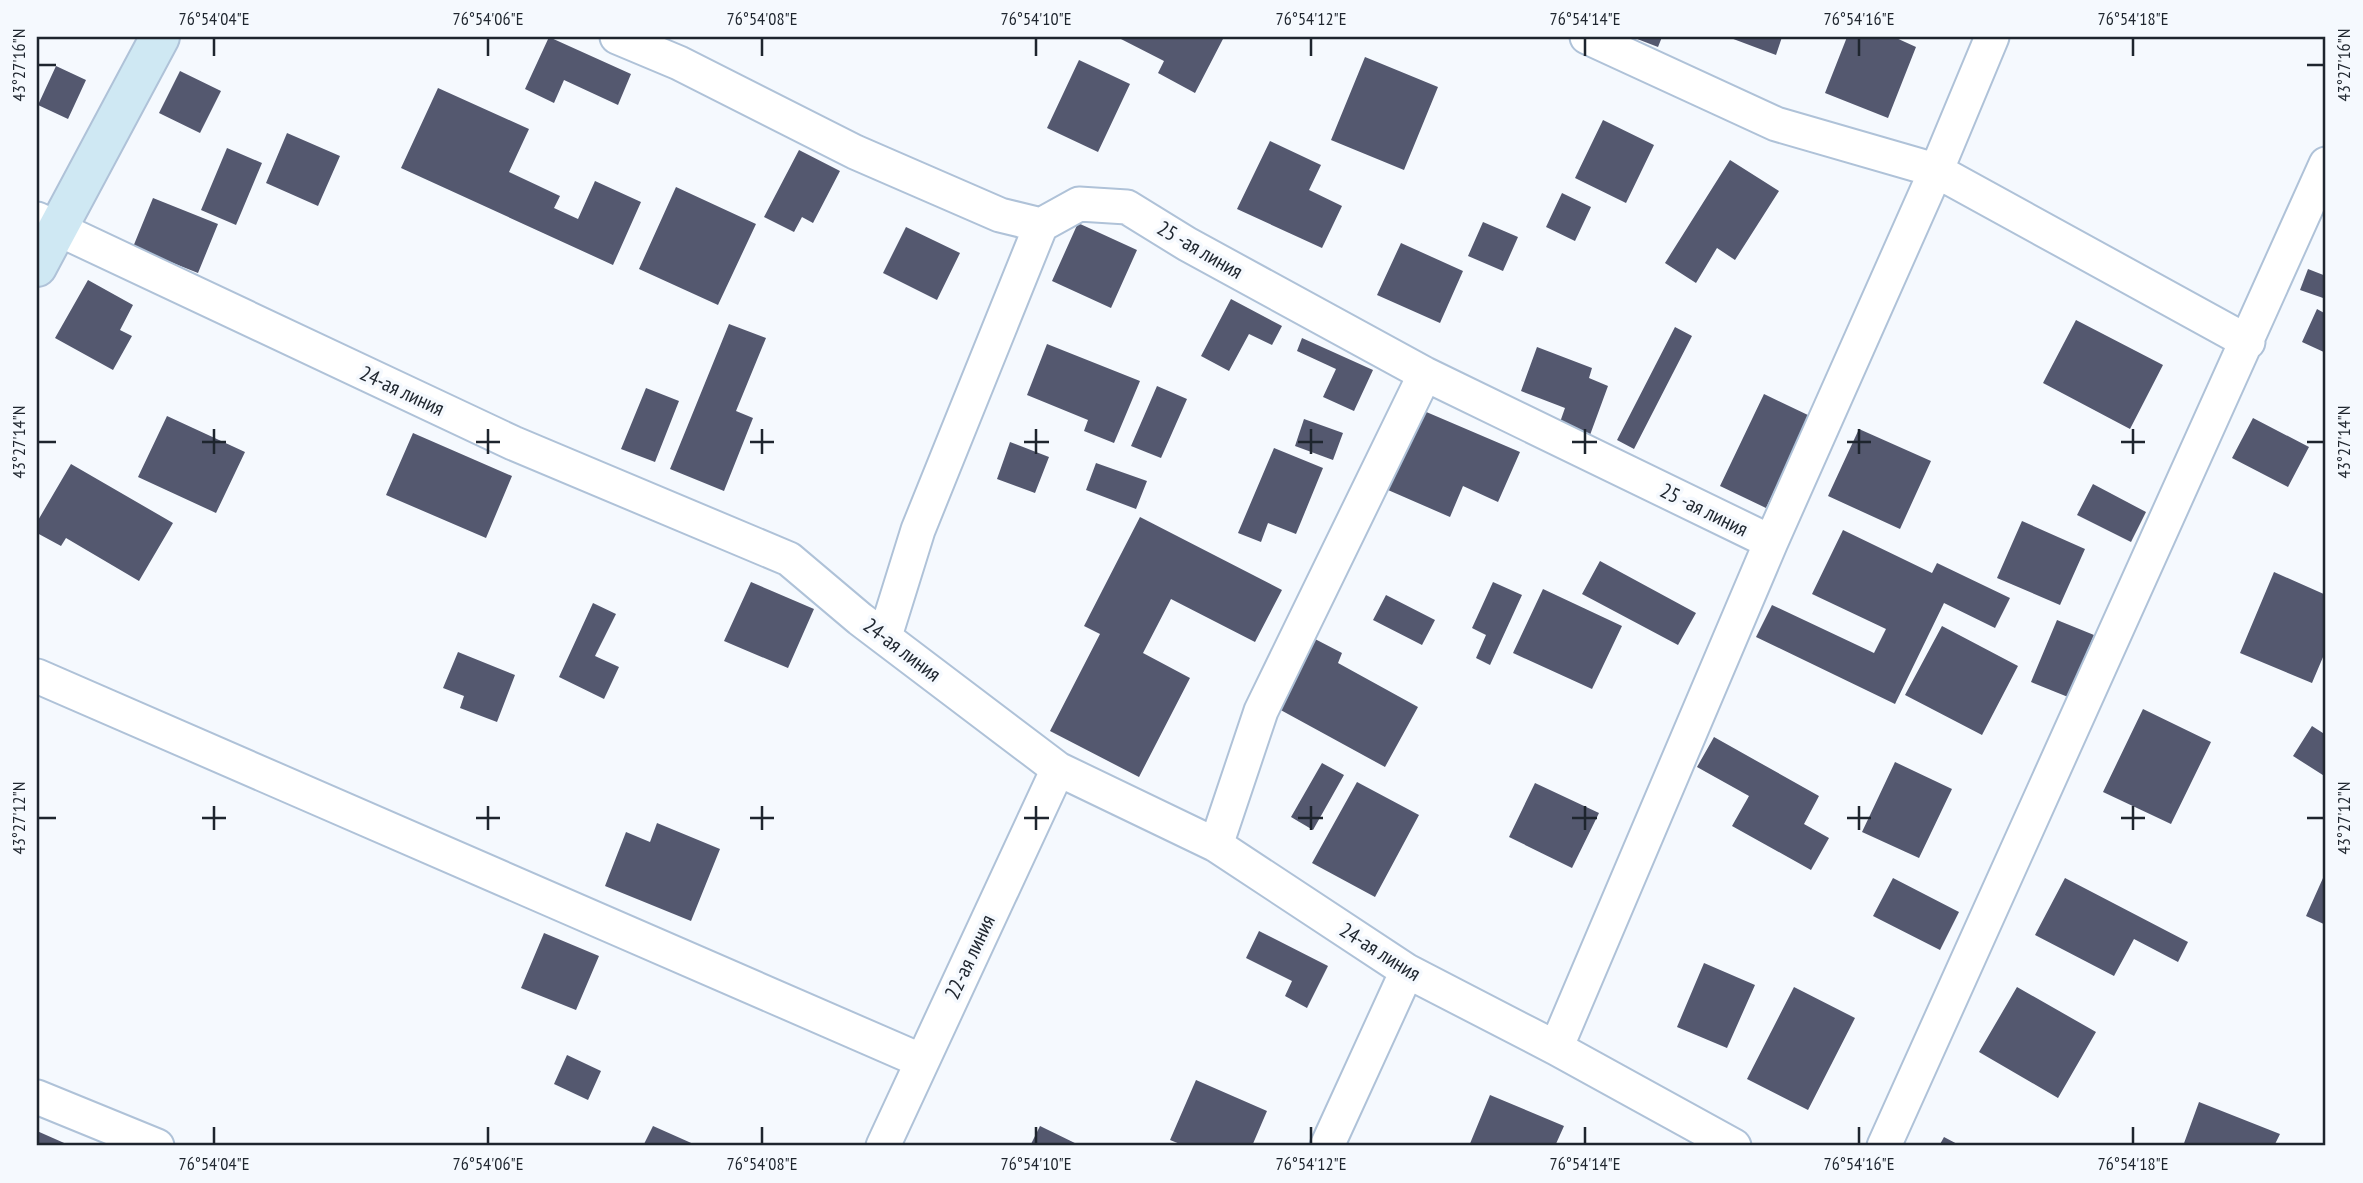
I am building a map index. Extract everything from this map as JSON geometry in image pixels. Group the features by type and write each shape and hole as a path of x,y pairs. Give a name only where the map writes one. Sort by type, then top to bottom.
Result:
{"street":[{"path":"37,267 47,224 160,37"},
{"path":"617,37 679,64 855,152 1000,215 1041,225 918,530 886,636"},
{"path":"1587,37 1776,124 1935,170 2248,342"},
{"path":"1556,1048 1771,542 1992,37"},
{"path":"1884,1146 2326,164"},
{"name":"25 -ая линия","path":"1041,225 1079,204 1127,207 1186,244 1425,374 1771,542"},
{"name":"24-ая линия","path":"47,224 513,443 789,559 860,619 886,636 1058,769 1216,845 1407,971 1556,1048 1734,1146"},
{"path":"1216,845 1261,711 1425,374"},
{"path":"37,676 922,1061"},
{"name":"22-ая линия","path":"883,1146 1058,769"},
{"path":"1328,1146 1407,971"},
{"path":"37,1097 157,1146"}],"building":[{"path":"549,37 631,74 618,105 564,80 554,103 525,89"},
{"path":"1117,37 1224,37 1195,93 1158,73 1164,61"},
{"path":"1632,37 1662,37 1658,47"},
{"path":"1728,37 1782,37 1776,55"},
{"path":"1847,37 1894,37 1916,47 1888,118 1825,93"},
{"path":"1365,57 1438,87 1404,170 1331,140"},
{"path":"1079,60 1130,84 1098,152 1047,128"},
{"path":"56,66 86,80 68,119 38,105"},
{"path":"180,71 221,91 200,133 159,113"},
{"path":"438,88 529,129 509,172 560,196 554,208 578,219 595,181 641,202 613,265 401,168"},
{"path":"1603,120 1654,145 1626,203 1575,178"},
{"path":"287,133 340,156 318,206 266,183"},
{"path":"1270,141 1321,165 1309,190 1342,206 1322,248 1237,209"},
{"path":"227,148 262,163 236,225 201,210"},
{"path":"799,150 840,171 813,223 802,217 794,232 764,217"},
{"path":"1730,160 1779,191 1735,260 1717,248 1696,283 1665,263"},
{"path":"676,187 756,224 718,305 639,269"},
{"path":"1562,193 1591,207 1575,241 1546,227"},
{"path":"153,198 218,224 198,273 133,247"},
{"path":"1483,222 1518,237 1503,271 1468,256"},
{"path":"1078,223 1137,250 1111,308 1052,281"},
{"path":"906,227 960,253 937,300 883,273"},
{"path":"1401,243 1463,271 1440,323 1377,295"},
{"path":"2308,269 2326,276 2326,299 2300,290"},
{"path":"88,280 133,305 120,330 132,336 113,370 55,338"},
{"path":"1231,299 1282,326 1272,345 1249,334 1229,371 1201,356"},
{"path":"2317,309 2326,314 2326,353 2302,342"},
{"path":"2076,320 2163,365 2130,429 2043,383"},
{"path":"729,324 766,338 736,411 753,418 724,491 670,469"},
{"path":"1675,327 1692,336 1634,449 1617,440"},
{"path":"1302,338 1373,370 1354,411 1323,397 1336,369 1297,351"},
{"path":"1047,344 1140,381 1114,443 1084,431 1088,420 1027,395"},
{"path":"1537,347 1592,368 1589,378 1608,386 1590,435 1559,425 1565,408 1521,391"},
{"path":"1157,386 1187,399 1161,458 1131,446"},
{"path":"646,388 679,401 655,462 621,449"},
{"path":"1764,394 1810,416 1766,508 1720,486"},
{"path":"1417,408 1520,452 1498,502 1463,486 1450,517 1388,490 1403,454"},
{"path":"167,416 245,452 216,513 138,477"},
{"path":"2253,418 2309,447 2288,487 2232,458"},
{"path":"1304,419 1343,433 1333,460 1295,446"},
{"path":"1859,429 1931,461 1900,529 1828,496"},
{"path":"413,433 512,476 486,538 386,495"},
{"path":"1010,442 1049,457 1035,493 997,479"},
{"path":"1274,448 1323,468 1296,534 1268,523 1261,542 1238,533"},
{"path":"1096,463 1147,481 1136,509 1086,490"},
{"path":"71,464 173,523 139,581 66,538 61,546 37,533 37,522"},
{"path":"2093,484 2146,512 2131,542 2077,515"},
{"path":"1140,517 1282,590 1255,642 1171,599 1143,653 1190,678 1139,777 1050,731 1100,634 1084,626"},
{"path":"2022,521 2085,549 2060,605 1997,578"},
{"path":"1843,530 1932,573 1937,563 2010,598 1995,628 1944,603 1895,704 1756,637 1772,605 1874,653 1886,629 1812,594"},
{"path":"1600,561 1696,613 1678,645 1582,594"},
{"path":"2274,572 2326,595 2326,650 2312,683 2240,653"},
{"path":"751,582 814,609 788,668 724,641"},
{"path":"1493,582 1522,595 1490,665 1476,658 1486,635 1472,628"},
{"path":"1543,589 1622,626 1592,689 1513,653"},
{"path":"1386,595 1435,620 1422,645 1373,620"},
{"path":"593,603 616,614 595,656 619,667 604,699 559,677"},
{"path":"2057,620 2094,635 2068,697 2031,682"},
{"path":"1942,626 2018,666 1982,735 1905,695"},
{"path":"1315,639 1342,653 1338,663 1418,707 1385,767 1277,708"},
{"path":"458,652 515,675 497,722 460,708 464,696 443,688"},
{"path":"2143,709 2211,742 2171,824 2103,792"},
{"path":"2312,726 2326,735 2326,777 2293,756"},
{"path":"1714,737 1819,796 1804,824 1829,838 1811,870 1732,826 1749,796 1697,767"},
{"path":"1895,762 1952,789 1919,858 1862,832"},
{"path":"1322,763 1344,775 1313,830 1291,817"},
{"path":"1357,782 1419,815 1375,897 1312,863"},
{"path":"1535,783 1599,813 1572,868 1509,837"},
{"path":"657,823 720,849 691,921 605,886 626,832 650,842"},
{"path":"1893,878 1959,912 1940,950 1873,916"},
{"path":"2065,878 2188,942 2178,962 2134,939 2114,976 2035,935"},
{"path":"2323,878 2326,879 2326,925 2306,916"},
{"path":"1259,931 1328,966 1307,1008 1285,996 1292,981 1246,958"},
{"path":"544,933 599,956 576,1010 521,988"},
{"path":"1704,963 1755,985 1727,1048 1677,1027"},
{"path":"1794,987 1855,1018 1808,1110 1747,1079"},
{"path":"2017,987 2096,1032 2058,1098 1979,1052"},
{"path":"567,1055 601,1071 588,1100 554,1084"},
{"path":"1196,1080 1267,1111 1252,1146 1185,1146 1170,1140"},
{"path":"1490,1095 1564,1126 1555,1146 1469,1146"},
{"path":"2199,1102 2280,1134 2274,1146 2183,1146"},
{"path":"653,1126 698,1146 643,1146"},
{"path":"1040,1126 1081,1146 1030,1146"},
{"path":"37,1131 71,1146 37,1146"},
{"path":"1944,1137 1961,1146 1939,1146"}]}
